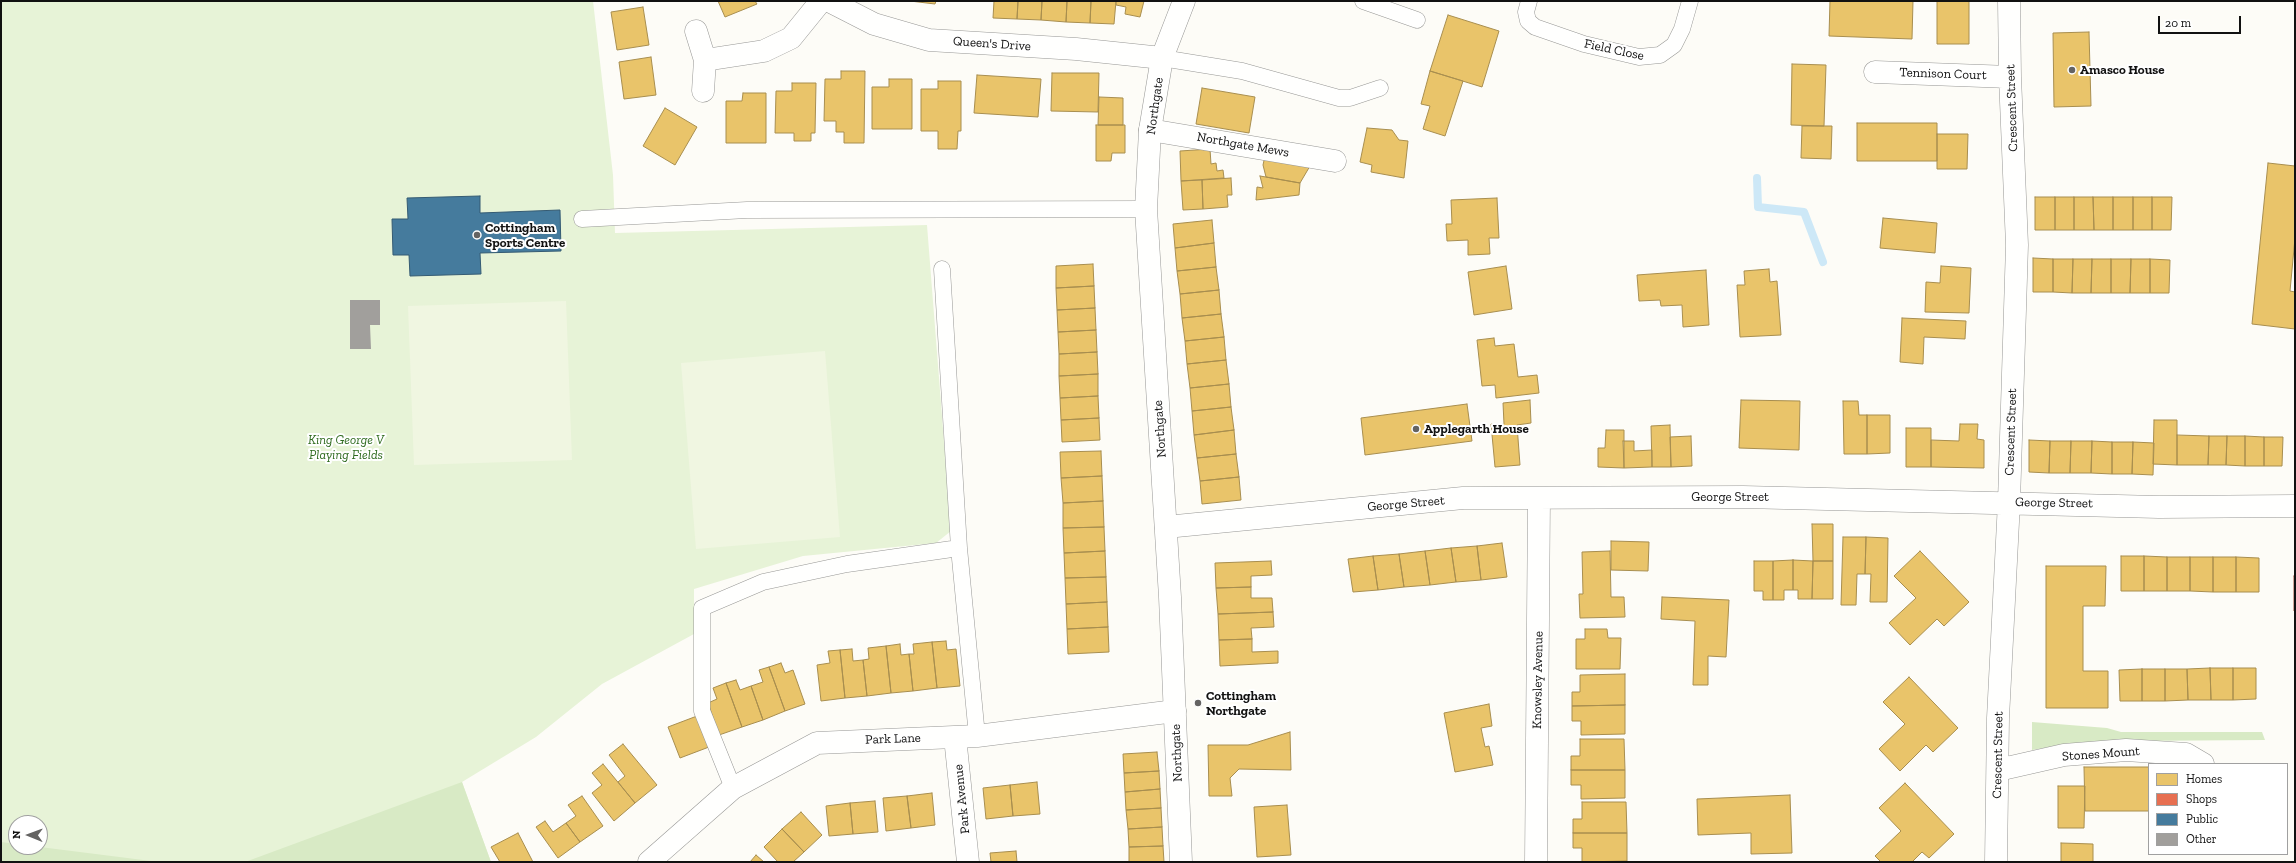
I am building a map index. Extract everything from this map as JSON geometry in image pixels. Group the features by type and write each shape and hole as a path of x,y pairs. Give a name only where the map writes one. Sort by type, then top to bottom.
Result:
{"street":[{"path":"705,60 764,51 791,38 821,1"},
{"name":"Queen's Drive","path":"829,1 874,24 929,40 1076,50 1162,58"},
{"name":"Northgate","path":"1181,862 1166,526 1146,209 1150,130 1162,58 1184,1"},
{"name":"Crescent Street","path":"1996,862 2017,245 2010,77 2009,1"},
{"path":"696,30 705,60 703,91"},
{"name":"Tennison Court","path":"1875,72 2010,77"},
{"name":"Northgate Mews","path":"1150,130 1335,161"},
{"name":"George Street","path":"1166,526 1463,498 1743,497 2009,502 2159,507 2295,506"},
{"name":"Knowsley Avenue","path":"1536,862 1539,498"},
{"name":"Park Lane","path":"649,862 733,788 817,743 977,736 1175,711"},
{"name":"Park Avenue","path":"955,737 968,862"},
{"name":"Stones Mount","path":"1998,770 2064,755 2126,750 2186,754 2201,763"}],"lane":[{"path":"1363,1 1416,20"},
{"name":"Field Close","path":"1529,1 1526,12 1528,21 1535,27 1584,44 1639,57 1660,55 1674,45 1682,29 1690,1"},
{"path":"1162,58 1242,71 1339,98 1350,98 1380,88"},
{"path":"582,219 747,210 1146,209"},
{"path":"942,269 959,548 977,736"},
{"path":"733,788 702,711 702,608 763,582 847,564 959,548"}],"green space":[{"name":"King George V Playing Fields","path":"1,1 593,1 613,175 615,233 927,225 951,531 936,543 803,556 694,589 694,634 602,684 536,737 462,782 491,862 1,862"},
{"path":"566,301 572,460 414,465 408,306"},
{"path":"825,351 840,537 696,549 681,363"},
{"path":"2032,722 2107,728 2121,732 2262,732 2265,740 2127,741 2063,745 2032,750"},
{"path":"462,782 491,862 245,862"},
{"path":"1,842 8,843 8,855 48,855 48,848 159,862 1,862"}],"building: Homes":[{"path":"718,1 755,1 757,4 725,17"},
{"path":"910,1 936,1 935,4"},
{"path":"994,1 1018,1 1017,19 993,18"},
{"path":"1018,1 1042,1 1041,20 1017,19"},
{"path":"1042,1 1067,1 1066,22 1041,20"},
{"path":"1067,1 1091,1 1090,23 1066,22"},
{"path":"1091,1 1116,1 1114,24 1090,23"},
{"path":"1116,1 1144,1 1140,17 1125,14 1126,7 1116,5"},
{"path":"1830,1 1913,1 1912,39 1829,36"},
{"path":"1937,1 1969,1 1969,44 1937,44"},
{"path":"643,7 649,45 617,50 611,12"},
{"path":"1448,15 1499,31 1482,87 1430,71"},
{"name":"Amasco House","path":"2089,32 2091,106 2054,107 2053,33"},
{"path":"651,57 656,95 624,99 619,62"},
{"path":"1792,64 1826,65 1824,126 1791,125"},
{"path":"841,71 865,71 864,143 844,143 844,132 836,132 836,121 824,121 825,79 841,79"},
{"path":"1430,71 1463,81 1445,136 1423,129 1430,106 1421,104"},
{"path":"1052,73 1099,73 1098,112 1051,111"},
{"path":"977,75 1041,79 1038,117 974,113"},
{"path":"889,79 912,79 912,129 872,129 872,87 889,87"},
{"path":"938,81 961,81 961,131 958,131 957,149 938,149 938,131 921,131 921,89 938,89"},
{"path":"792,83 816,83 815,133 811,133 811,141 794,141 794,133 775,133 776,91 792,91"},
{"path":"1202,88 1255,97 1249,133 1196,124"},
{"path":"743,93 766,93 766,143 726,143 726,101 742,101"},
{"path":"1099,97 1123,98 1123,125 1098,125"},
{"path":"665,108 697,127 675,165 643,146"},
{"path":"1857,123 1937,123 1937,161 1857,161"},
{"path":"1096,125 1125,125 1125,153 1112,153 1111,161 1096,161"},
{"path":"1802,126 1832,126 1831,159 1801,158"},
{"path":"1367,128 1392,130 1399,140 1408,141 1404,178 1371,172 1372,165 1360,162"},
{"path":"1937,134 1968,134 1967,169 1937,169"},
{"path":"1210,149 1211,164 1216,163 1217,171 1223,170 1224,178 1181,181 1180,151"},
{"path":"1265,156 1310,166 1300,183 1266,177 1263,165"},
{"path":"2268,163 2295,166 2295,238 2290,291 2295,292 2295,329 2252,324"},
{"path":"1260,176 1300,183 1299,195 1256,200 1257,187 1263,188"},
{"path":"1231,178 1232,195 1227,195 1228,207 1203,209 1202,180"},
{"path":"1202,180 1203,209 1183,210 1181,181"},
{"path":"2035,197 2055,197 2055,230 2035,230"},
{"path":"2055,197 2074,197 2074,230 2055,230"},
{"path":"2074,197 2093,197 2094,230 2074,230"},
{"path":"2093,197 2113,197 2113,230 2094,230"},
{"path":"2113,197 2133,197 2133,230 2113,230"},
{"path":"2133,197 2152,197 2152,230 2133,230"},
{"path":"2152,197 2172,197 2171,230 2152,230"},
{"path":"1497,198 1499,238 1489,238 1490,254 1468,255 1468,240 1447,241 1446,224 1452,224 1451,200"},
{"path":"1883,218 1937,223 1935,253 1880,248"},
{"path":"1212,220 1214,243 1175,248 1173,224"},
{"path":"1214,243 1216,267 1177,271 1175,248"},
{"path":"2033,258 2053,259 2053,292 2033,292"},
{"path":"2053,259 2073,259 2072,293 2053,292"},
{"path":"2073,259 2092,259 2091,293 2072,293"},
{"path":"2092,259 2111,259 2111,293 2091,293"},
{"path":"2111,259 2131,259 2130,293 2111,293"},
{"path":"2131,259 2150,259 2150,293 2130,293"},
{"path":"2150,259 2170,260 2169,293 2150,293"},
{"path":"1093,264 1094,286 1056,288 1056,266"},
{"path":"1506,266 1512,309 1474,315 1468,272"},
{"path":"1941,266 1971,268 1969,313 1925,312 1926,282 1940,283"},
{"path":"1216,267 1219,290 1180,294 1177,271"},
{"path":"1769,269 1770,282 1777,281 1781,335 1740,337 1737,285 1745,285 1744,271"},
{"path":"1706,270 1709,325 1683,327 1682,305 1661,306 1660,300 1639,301 1637,275"},
{"path":"1094,286 1095,308 1057,310 1056,288"},
{"path":"1219,290 1221,314 1182,318 1180,294"},
{"path":"1095,308 1096,330 1058,332 1057,310"},
{"path":"1221,314 1224,337 1185,341 1182,318"},
{"path":"1902,318 1966,321 1965,339 1924,337 1923,364 1900,362"},
{"path":"1096,330 1097,352 1059,354 1058,332"},
{"path":"1224,337 1226,360 1187,364 1185,341"},
{"path":"1494,338 1495,346 1514,344 1518,377 1537,375 1539,393 1496,398 1495,385 1482,386 1477,340"},
{"path":"1097,352 1098,374 1059,376 1059,354"},
{"path":"1226,360 1229,384 1190,388 1187,364"},
{"path":"1098,374 1098,396 1060,398 1059,376"},
{"path":"1229,384 1231,407 1192,411 1190,388"},
{"path":"1098,396 1099,418 1061,420 1060,398"},
{"path":"1530,400 1531,423 1517,425 1520,465 1495,467 1491,424 1504,424 1503,403"},
{"path":"1741,400 1800,401 1799,450 1739,448"},
{"path":"1843,401 1858,401 1859,415 1867,415 1867,454 1844,454"},
{"name":"Applegarth House","path":"1467,404 1472,441 1365,455 1361,418"},
{"path":"1231,407 1234,430 1194,435 1192,411"},
{"path":"1867,415 1890,415 1890,453 1867,454"},
{"path":"1099,418 1100,440 1062,442 1061,420"},
{"path":"2154,420 2177,420 2177,465 2153,464"},
{"path":"1960,424 1978,424 1977,439 1984,440 1984,468 1931,467 1931,440 1959,441"},
{"path":"1670,425 1671,467 1652,467 1651,426"},
{"path":"1906,428 1931,428 1931,467 1906,467"},
{"path":"1234,430 1236,454 1197,458 1194,435"},
{"path":"1606,430 1624,430 1624,468 1598,467 1598,448 1605,448"},
{"path":"2177,435 2209,436 2208,465 2177,465"},
{"path":"1691,436 1692,466 1671,467 1670,437"},
{"path":"2209,436 2227,436 2226,465 2208,465"},
{"path":"2227,436 2245,436 2245,466 2226,465"},
{"path":"2245,436 2264,437 2264,466 2245,466"},
{"path":"2264,437 2283,437 2282,466 2264,466"},
{"path":"2029,440 2050,441 2049,473 2029,472"},
{"path":"1623,441 1634,441 1634,451 1652,450 1652,467 1624,468"},
{"path":"2050,441 2071,441 2070,473 2049,473"},
{"path":"2071,441 2092,441 2091,473 2070,473"},
{"path":"2092,441 2112,442 2112,474 2091,473"},
{"path":"2112,442 2133,442 2132,474 2112,474"},
{"path":"2133,442 2154,443 2153,475 2132,474"},
{"path":"1101,451 1102,476 1061,478 1060,452"},
{"path":"1236,454 1239,477 1200,481 1197,458"},
{"path":"1102,476 1103,501 1063,503 1061,478"},
{"path":"1239,477 1241,500 1202,504 1200,481"},
{"path":"1103,501 1104,527 1063,528 1063,503"},
{"path":"1812,524 1833,524 1833,561 1813,561"},
{"path":"1104,527 1105,551 1064,553 1063,528"},
{"path":"1843,537 1866,537 1865,574 1857,574 1856,605 1841,605"},
{"path":"1866,537 1888,538 1887,602 1870,602 1871,574 1865,574"},
{"path":"1611,541 1649,542 1648,571 1611,570"},
{"path":"1502,543 1507,577 1481,580 1477,546"},
{"path":"1477,546 1481,580 1456,582 1451,548"},
{"path":"1451,548 1456,582 1430,585 1425,551"},
{"path":"1105,551 1106,577 1065,578 1064,553"},
{"path":"1425,551 1430,585 1404,587 1399,554"},
{"path":"1610,551 1611,597 1624,597 1625,617 1580,618 1579,594 1583,594 1582,552"},
{"path":"1920,551 1969,602 1944,626 1937,619 1910,645 1889,623 1916,598 1894,576"},
{"path":"1399,554 1404,587 1378,590 1373,556"},
{"path":"1373,556 1378,590 1353,592 1348,559"},
{"path":"2121,556 2144,556 2144,591 2121,591"},
{"path":"2144,556 2167,557 2167,591 2144,591"},
{"path":"2167,557 2190,557 2190,591 2167,591"},
{"path":"2190,557 2213,557 2213,592 2190,591"},
{"path":"2213,557 2236,557 2236,592 2213,592"},
{"path":"2236,557 2259,558 2259,592 2236,592"},
{"path":"1793,560 1813,561 1812,599 1798,599 1798,590 1793,590"},
{"path":"1793,560 1793,590 1784,590 1784,600 1773,600 1773,561"},
{"path":"1271,561 1272,575 1251,576 1251,587 1216,588 1215,563"},
{"path":"1754,561 1773,561 1773,600 1763,600 1763,591 1754,591"},
{"path":"1813,561 1833,561 1833,599 1812,599"},
{"path":"2046,566 2106,566 2105,606 2083,606 2083,671 2108,671 2108,708 2046,708"},
{"path":"1106,577 1107,602 1066,604 1065,578"},
{"path":"1251,587 1251,598 1272,598 1273,612 1218,614 1216,588"},
{"path":"1662,597 1729,600 1726,657 1708,656 1708,685 1693,685 1695,621 1661,619"},
{"path":"1107,602 1108,627 1067,629 1066,604"},
{"path":"1273,612 1274,627 1251,628 1252,639 1219,640 1218,614"},
{"path":"1108,627 1109,652 1068,654 1067,629"},
{"path":"1585,629 1607,629 1608,638 1621,638 1620,669 1576,669 1576,639 1585,639"},
{"path":"1252,639 1252,652 1278,651 1278,663 1220,666 1219,640"},
{"path":"946,641 947,650 956,649 960,686 937,688 932,642"},
{"path":"932,642 937,688 913,691 909,654 914,654 913,644"},
{"path":"900,644 901,655 909,654 913,691 891,693 886,646"},
{"path":"886,646 891,693 867,696 863,660 869,659 868,648"},
{"path":"852,649 853,661 863,660 867,696 845,698 840,650"},
{"path":"840,650 845,698 821,701 817,665 830,663 828,651"},
{"path":"781,663 785,673 793,670 805,704 785,711 769,667"},
{"path":"769,667 785,711 763,720 751,686 763,682 759,670"},
{"path":"2210,668 2211,700 2188,700 2187,669"},
{"path":"2210,668 2233,668 2233,700 2211,700"},
{"path":"2233,668 2256,668 2256,699 2233,700"},
{"path":"2142,669 2165,669 2165,701 2142,701"},
{"path":"2142,669 2142,701 2120,701 2119,670"},
{"path":"2165,669 2187,669 2188,700 2165,701"},
{"path":"1625,674 1625,705 1572,706 1572,692 1580,692 1580,675"},
{"path":"1909,677 1958,728 1933,752 1926,745 1900,771 1879,749 1905,724 1883,702"},
{"path":"736,680 740,690 751,686 763,720 742,727 726,683"},
{"path":"726,683 742,727 719,735 708,703 717,699 713,688"},
{"path":"1489,704 1492,726 1481,728 1485,747 1489,746 1493,765 1455,772 1444,713"},
{"path":"1625,705 1625,734 1581,735 1581,721 1572,721 1572,706"},
{"path":"697,716 709,747 680,758 668,727"},
{"path":"1290,732 1291,770 1239,769 1230,778 1232,796 1209,796 1208,745 1248,745"},
{"path":"1580,739 1624,739 1625,770 1571,770 1571,756 1580,756"},
{"path":"623,744 657,785 635,803 618,782 625,776 609,755"},
{"path":"1157,752 1159,771 1124,773 1123,754"},
{"path":"603,764 635,803 614,821 592,793 602,785 592,773"},
{"path":"2084,767 2148,767 2148,811 2085,811"},
{"path":"1571,770 1625,770 1625,798 1581,799 1581,785 1571,785"},
{"path":"1159,771 1160,789 1125,792 1124,773"},
{"path":"1037,782 1040,814 1013,816 1010,785"},
{"path":"1905,783 1954,834 1929,858 1922,852 1912,862 1881,862 1875,856 1901,831 1879,808"},
{"path":"1010,785 1013,816 986,819 983,788"},
{"path":"2058,786 2085,786 2084,828 2058,828"},
{"path":"1160,789 1161,808 1126,810 1125,792"},
{"path":"932,793 935,825 911,828 907,796"},
{"path":"1790,795 1792,853 1751,854 1751,833 1698,835 1697,799"},
{"path":"582,796 603,826 580,842 566,823 576,816 568,805"},
{"path":"907,796 911,828 886,831 883,798"},
{"path":"875,801 878,832 853,834 850,803"},
{"path":"1582,802 1626,802 1627,833 1573,833 1573,819 1582,819"},
{"path":"850,803 853,834 829,836 826,806"},
{"path":"1287,805 1291,855 1257,857 1254,807"},
{"path":"1161,808 1162,827 1128,829 1126,810"},
{"path":"801,812 822,835 804,852 782,829"},
{"path":"545,821 553,832 566,823 580,842 558,858 536,827"},
{"path":"1162,827 1163,846 1129,847 1128,829"},
{"path":"782,829 804,852 793,862 778,862 764,847"},
{"path":"518,833 533,862 500,862 491,847"},
{"path":"1573,833 1627,833 1627,861 1582,862 1582,848 1573,848"},
{"path":"2061,843 2093,844 2093,862 2061,862"},
{"path":"1163,846 1164,862 1129,862 1129,847"},
{"path":"1016,851 1017,862 991,862 990,853"},
{"path":"756,855 764,862 750,862"}],"building: Shops":[{"path":"2295,576 2295,611 2294,611"}],"building: Public":[{"name":"Cottingham Sports Centre","path":"480,196 480,213 560,210 561,251 480,253 481,274 410,276 409,255 393,255 392,219 408,219 407,198"}],"building: Other":[{"path":"350,300 380,300 380,325 370,325 371,349 350,349"}],"waterway":[{"path":"1757,178 1758,207 1804,212 1823,262"}],"place":[{"name":"Amasco House","path":"2072,70"},
{"name":"Cottingham Sports Centre","path":"477,235"},
{"name":"Applegarth House","path":"1416,429"},
{"name":"Cottingham Northgate","path":"1198,703"}]}
